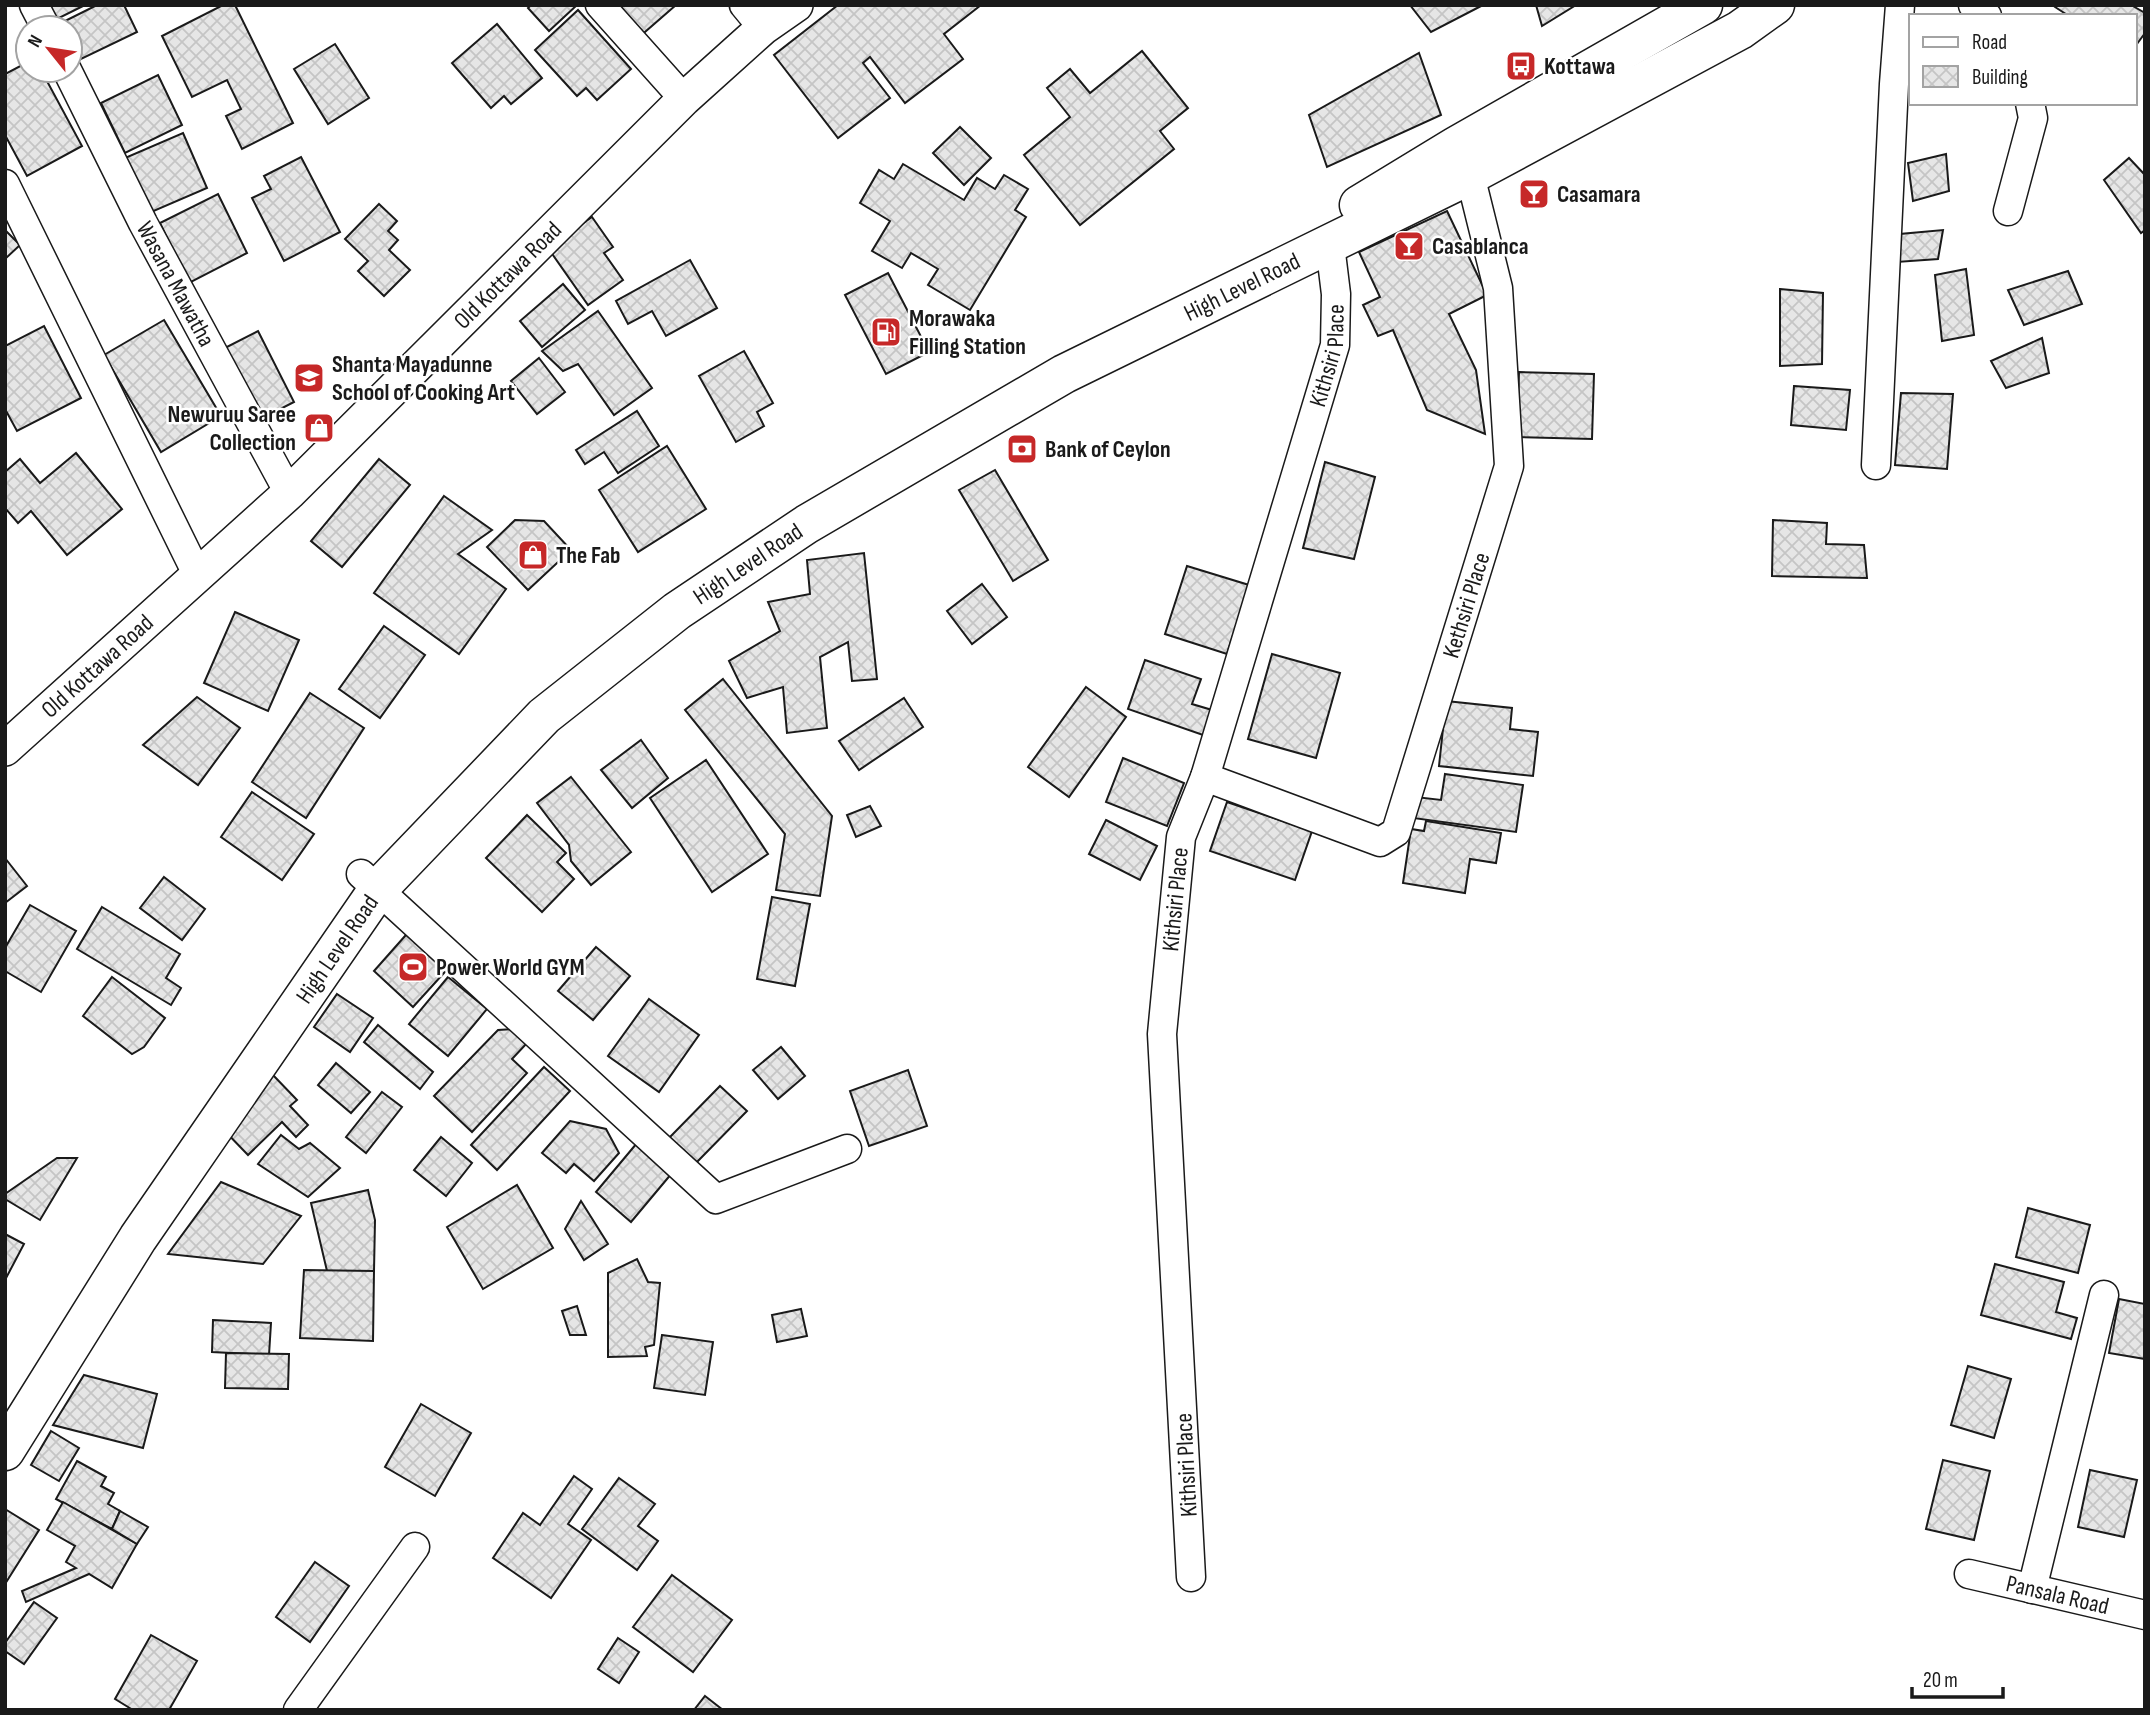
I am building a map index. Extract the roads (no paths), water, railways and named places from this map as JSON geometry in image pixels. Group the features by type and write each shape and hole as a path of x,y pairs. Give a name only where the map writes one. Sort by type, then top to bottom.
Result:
{"highway":[{"name":"High Level Road","path":"5,1409 119,1225 370,881 528,699 664,592 795,505 1053,354 1367,201 1456,146 1703,5"},
{"name":"High Level Road","path":"5,1451 138,1238 370,881 544,716 677,611 807,524 1064,374 1470,175 1740,30 1775,5"}],"street":[{"path":"600,5 684,99"},
{"name":"Old Kottawa Road","path":"5,749 289,494 684,99 754,17 796,5"},
{"path":"1876,465 1900,5"},
{"name":"Wasana Mawatha","path":"74,84 143,223 289,494"},
{"path":"2008,211 2033,118 2030,105"},
{"name":"Kethsiri Place","path":"1205,777 1380,842 1396,832 1509,466 1498,288 1470,175"},
{"path":"5,184 198,576"},
{"name":"Kithsiri Place","path":"1191,1577 1162,1034 1181,837 1205,777 1335,345 1336,294 1330,245"},
{"path":"370,881 716,1199 847,1149"},
{"path":"2032,1589 2104,1295"},
{"path":"298,1710 415,1546"},
{"name":"Pansala Road","path":"1969,1574 2144,1614"}],"place":[{"name":"Kottawa","path":"1521,66"},
{"name":"Casamara","path":"1534,194"},
{"name":"Casablanca","path":"1409,246"},
{"name":"Morawaka Filling Station","path":"886,332"},
{"name":"Shanta Mayadunne School of Cooking Art","path":"309,378"},
{"name":"Newuruu Saree Collection","path":"319,428"},
{"name":"Bank of Ceylon","path":"1022,449"},
{"name":"The Fab","path":"533,555"},
{"name":"Power World GYM","path":"413,967"}]}
